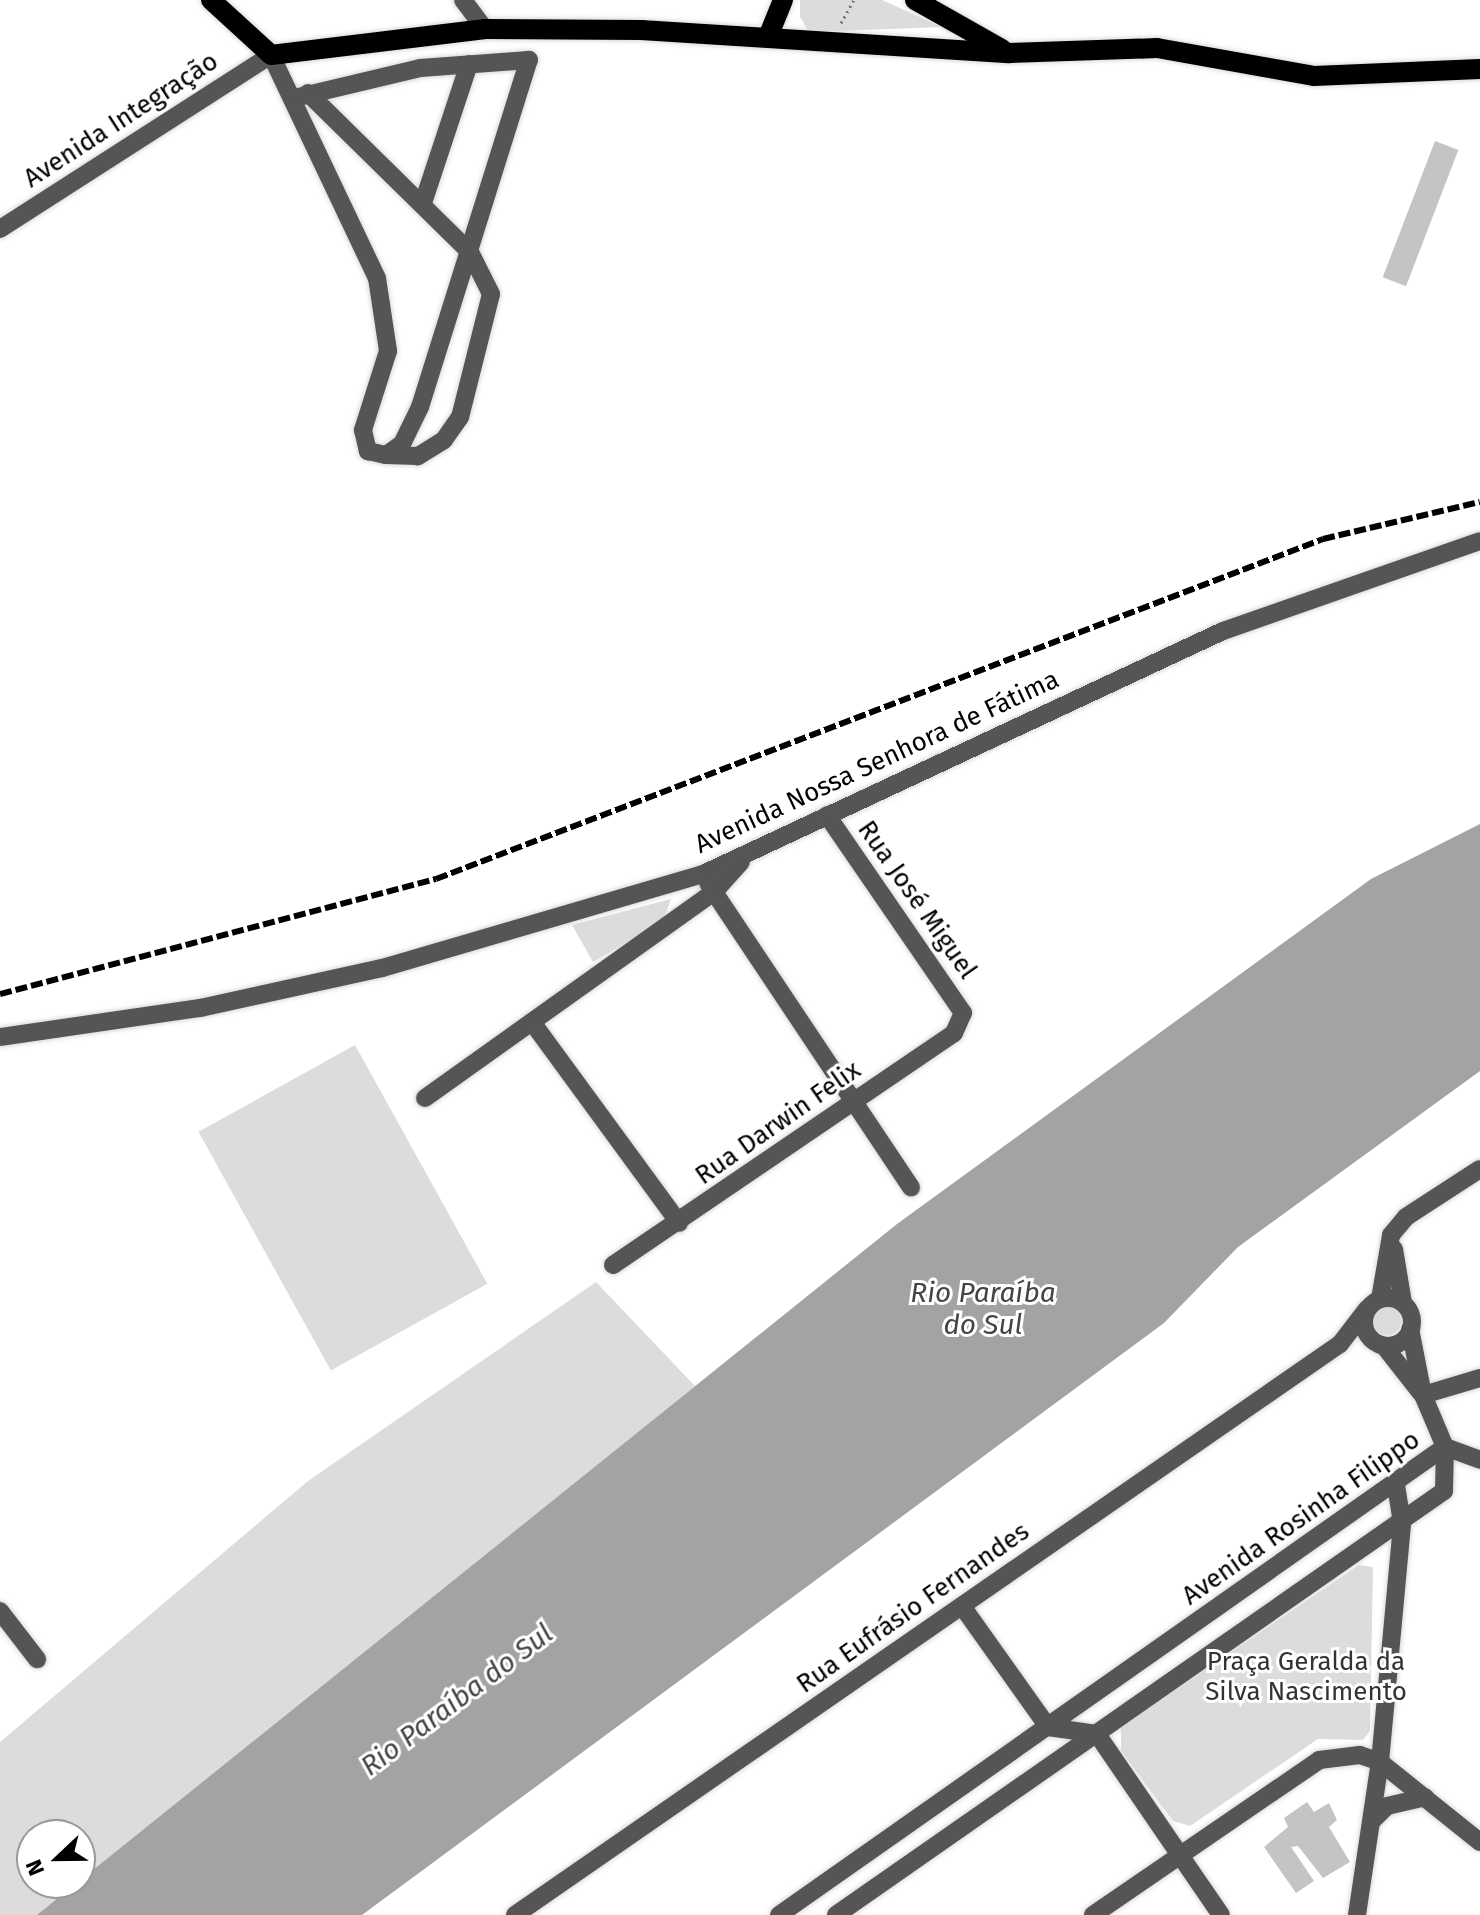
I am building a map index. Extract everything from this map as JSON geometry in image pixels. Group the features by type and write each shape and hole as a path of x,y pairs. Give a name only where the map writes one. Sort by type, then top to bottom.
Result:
{"main road":[{"path":"211,0 271,55 494,29 768,37 1009,53 1157,48 1314,76 1480,69"},
{"path":"768,37 783,0"},
{"path":"915,0 1009,53"}],"street":[{"path":"463,0 494,29 500,60"},
{"path":"271,55 301,96 423,203 470,252 491,294 460,417 444,440 418,456 368,451 363,430 388,351 377,278 301,96"},
{"name":"Avenida Integração","path":"0,229 271,55"},
{"path":"301,96 469,64 526,58 530,63 420,407 402,444 386,455"},
{"path":"423,203 469,64"},
{"name":"Avenida Nossa Senhora de Fátima","path":"0,1037 200,1008 382,968 703,874 1223,631 1480,541"},
{"name":"Rua José Miguel","path":"827,815 963,1013"},
{"path":"425,1098 714,892 745,857"},
{"path":"703,874 851,1104 911,1187"},
{"name":"Rua Darwin Felix","path":"613,1265 679,1223 954,1033 963,1013"},
{"path":"532,1022 679,1223"},
{"path":"1423,1395 1364,1324 1374,1304 1391,1235 1406,1217 1480,1169"},
{"path":"1391,1235 1423,1395 1445,1447 1480,1460"},
{"path":"1340,1344 1374,1304 1403,1303"},
{"path":"1340,1344 1403,1340 1410,1329"},
{"name":"Rua Eufrásio Fernandes","path":"515,1915 1340,1344"},
{"path":"1423,1395 1480,1378"},
{"name":"Avenida Rosinha Filippo","path":"779,1915 1396,1485 1445,1447"},
{"name":"Avenida Rosinha Filippo","path":"836,1915 1444,1491 1445,1447"},
{"path":"1340,1915 1358,1908 1380,1762 1402,1523 1396,1485"},
{"path":"962,1606 1048,1727 1097,1734 1221,1915"},
{"path":"0,1611 37,1659"},
{"path":"1093,1915 1319,1760 1360,1755 1380,1762 1480,1842"},
{"path":"1372,1821 1387,1806 1425,1797"}],"path":[{"path":"831,41 854,0"}],"green space":[{"path":"800,0 882,0 942,27 809,32 800,17"},
{"path":"671,899 663,921 593,962 572,925"},
{"path":"355,1045 487,1284 331,1371 198,1132"},
{"path":"596,1282 695,1386 96,1872 96,1819 16,1819 16,1899 63,1899 43,1915 0,1915 0,1742 308,1481"},
{"path":"1387,1307 1397,1311 1401,1321 1397,1331 1387,1335 1377,1331 1373,1321 1377,1311"},
{"name":"Praça Geralda da Silva Nascimento","path":"1359,1565 1373,1567 1370,1731 1363,1740 1318,1739 1190,1826 1173,1821 1121,1751 1121,1727"}],"water":[{"name":"Rio Paraíba do Sul","path":"1480,824 1480,1071 1238,1247 1164,1323 362,1915 37,1915 57,1899 96,1899 96,1868 897,1224 1371,879"}],"building":[{"path":"1435,141 1458,150 1406,286 1383,277"},
{"path":"1307,1802 1314,1812 1329,1803 1337,1820 1329,1827 1350,1862 1323,1878 1298,1846 1291,1847 1314,1881 1296,1893 1264,1847 1288,1827 1284,1818"}],"railway":[{"path":"0,994 436,879 1323,539 1480,502"}]}
